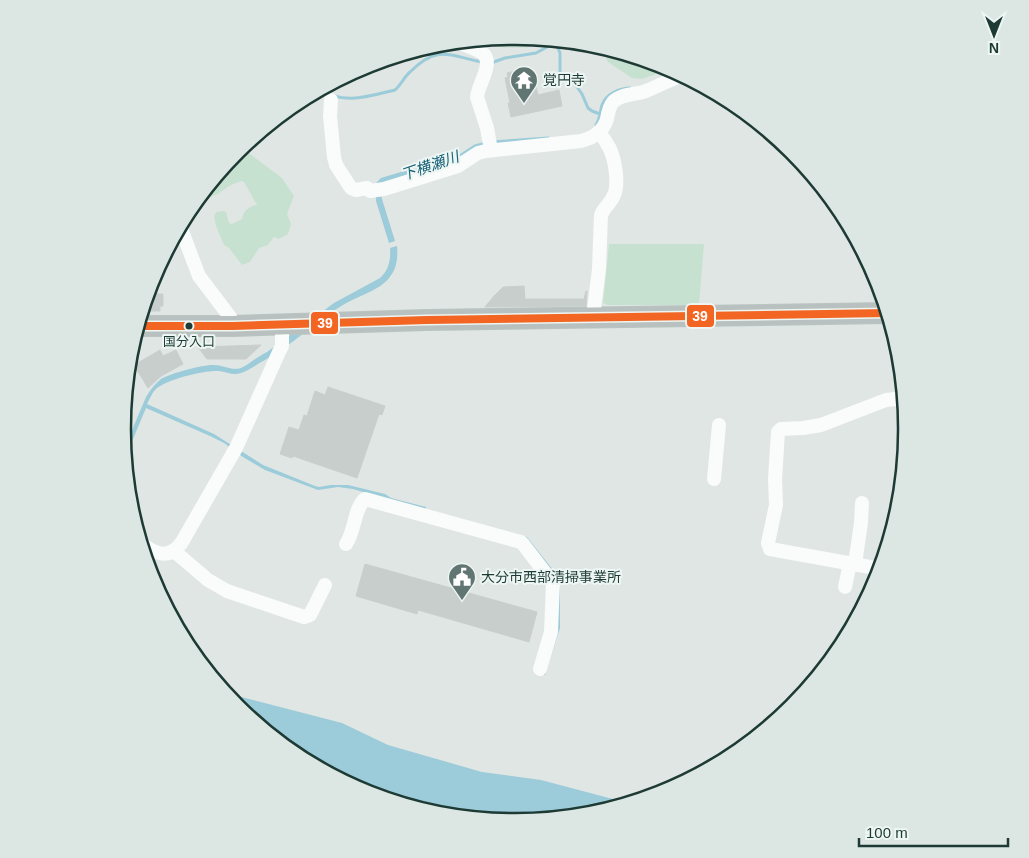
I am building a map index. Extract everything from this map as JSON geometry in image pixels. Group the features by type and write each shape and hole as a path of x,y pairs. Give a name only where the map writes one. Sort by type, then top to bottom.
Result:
{"highway":[{"path":"145,326 880,314"},
{"path":"142,339 224,338 310,332 427,320"}],"street":[{"path":"471,47 486,57 488,67 476,97 488,128 491,150"},
{"path":"332,100 330,116 337,169 351,188 356,190 367,188 370,192 458,166 478,154 491,150 582,141 599,132 605,124 611,105 616,99 624,95 645,91 672,79"},
{"path":"593,318 598,280 601,215 614,196 616,183 610,150 599,132"},
{"path":"183,235 199,276 230,317 233,326"},
{"path":"150,550 159,553 168,553 174,551 182,542 236,448 280,352 282,334"},
{"path":"872,568 770,549 768,547 776,505 775,479 778,432 780,428 812,427 827,423 886,400 897,399"},
{"path":"714,479 719,425"},
{"path":"346,544 361,504 366,499 521,542 553,583 552,632 540,669"},
{"path":"845,587 861,523 862,503"},
{"path":"174,551 216,586 304,617 310,615 325,585"}],"green space":[{"path":"495,46 530,46 509,48"},
{"path":"605,56 659,73 642,79 632,78 608,62"},
{"path":"248,152 282,178 294,196 287,214 291,224 288,234 279,239 274,237 268,245 259,248 250,262 242,265 229,248 224,245 214,216 216,212 226,212 229,223 232,224 242,219 247,209 257,205 244,182 241,181 208,198"},
{"path":"609,244 704,244 699,305 608,305 603,303"}],"water":[{"path":"414,168 415,174 381,193 395,241 389,243 376,201 376,183 381,178"},
{"path":"397,246 397,259 392,274 385,282 374,290 333,311 275,354 238,374 213,371 170,381 155,390 147,404 214,434 263,465 315,486 348,485 385,494 391,498 426,507 426,509 527,537 560,581 560,628 545,675 543,674 557,581 525,539 353,489 338,487 318,490 265,470 224,443 146,408 131,445 130,434 146,397 161,379 179,372 208,365 234,369 241,368 267,352 334,303 380,278 389,264 390,248"},
{"path":"239,696 342,723 388,745 482,772 541,780 615,800 565,810 514,813 464,810 415,800 368,784 322,762 281,734"}],"building":[{"path":"528,68 529,71 532,70 538,95 559,90 562,106 511,117 505,78 508,77 507,73"},
{"path":"524,286 525,299 584,299 587,291 586,306 485,307 503,287"},
{"path":"156,294 163,294 163,306 160,306 160,311 150,311 154,297"},
{"path":"261,345 246,359 207,359 198,347"},
{"path":"160,350 163,356 176,350 183,364 161,376 148,388 136,368 136,364"},
{"path":"328,387 385,406 382,415 379,414 357,478 293,456 292,458 280,454 289,427 299,430 304,415 307,416 315,391 325,395"},
{"name":"大分市西部清掃事業所","path":"365,564 537,612 529,642 418,610 417,614 356,596"}],"waterway":[{"path":"491,63 505,58 536,53 548,47"},
{"path":"557,47 560,53 560,73 575,84 588,108 600,114"},
{"path":"328,93 338,97 357,98 395,90 420,63 436,55 452,55 482,62"},
{"name":"下横瀬川","path":"596,125 604,101 618,90 630,88"},
{"name":"下横瀬川","path":"492,142 548,138"},
{"name":"下横瀬川","path":"411,172 455,159 475,146 486,143"}],"transit line":[{"name":"39","path":"145,326 233,326 427,320 880,313"}],"place":[{"name":"覚円寺","path":"524,104"},
{"name":"国分入口","path":"189,326"},
{"name":"大分市西部清掃事業所","path":"462,601"}]}
